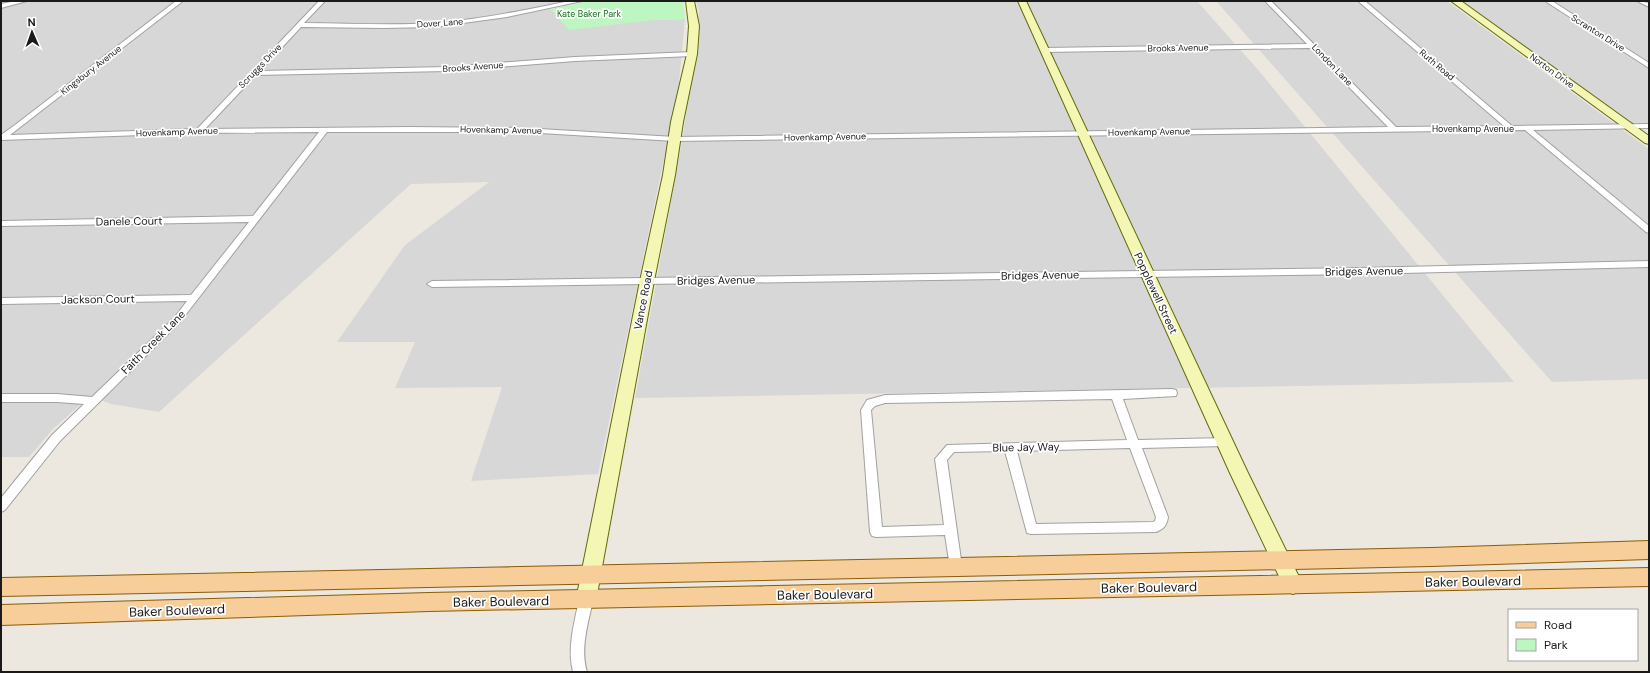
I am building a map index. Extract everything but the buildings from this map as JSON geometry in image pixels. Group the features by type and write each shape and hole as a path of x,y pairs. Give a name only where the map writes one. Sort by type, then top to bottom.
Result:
{"main road":[{"name":"Baker Boulevard","path":"1,588 1281,560 1649,550"},
{"name":"Baker Boulevard","path":"1,615 416,603 1649,577"}],"street":[{"path":"1,6 24,1"},
{"name":"Kingsbury Avenue","path":"1,138 24,122 180,1"},
{"name":"Scruggs Drive","path":"199,131 322,1"},
{"name":"Dover Lane","path":"299,25 416,25 458,23 506,16 579,1"},
{"name":"Vance Road","path":"586,600 692,54 694,26 690,1"},
{"name":"Popplewell Street","path":"1022,1 1225,442 1293,585"},
{"name":"London Lane","path":"1268,1 1395,130"},
{"name":"Ruth Road","path":"1361,1 1512,129"},
{"name":"Norton Drive","path":"1455,1 1649,141"},
{"name":"Scranton Drive","path":"1548,1 1649,66"},
{"path":"1642,1 1649,5"},
{"name":"Brooks Avenue","path":"1044,50 1313,46"},
{"name":"Brooks Avenue","path":"254,73 447,69 575,59 692,54"},
{"name":"Hovenkamp Avenue","path":"1,138 199,131 523,130 578,132 643,138 675,139 1083,132 1512,129 1649,126"},
{"path":"1528,128 1649,230"},
{"name":"Faith Creek Lane","path":"1,506 56,438 177,320 324,130"},
{"name":"Danele Court","path":"2,223 255,220"},
{"name":"Bridges Avenue","path":"432,284 1369,271 1649,264"},
{"name":"Jackson Court","path":"1,301 194,298"},
{"path":"951,530 876,532 866,410 871,403 885,399 1172,393"},
{"path":"1010,447 1030,529 1156,527 1161,523 1162,517 1116,395"},
{"path":"1,398 57,398 94,401"},
{"name":"Blue Jay Way","path":"956,567 941,459 951,448 1225,442"},
{"path":"580,672 577,653 586,600"}],"shaded area":[{"path":"1,1 570,1 547,6 550,9 654,20 685,19 678,92 598,474 471,481 502,387 395,388 415,342 337,342 405,245 489,182 411,184 159,412 111,404 90,396 53,429 29,457 1,457"},
{"path":"696,1 1197,1 1260,72 1514,382 635,398 683,136 699,12"},
{"path":"1216,1 1447,1 1649,149 1649,379 1552,382"},
{"path":"1458,1 1649,1 1649,123 1629,123"}],"green space":[{"name":"Kate Baker Park","path":"588,1 683,1 685,19 654,20 569,30 550,9"}]}
